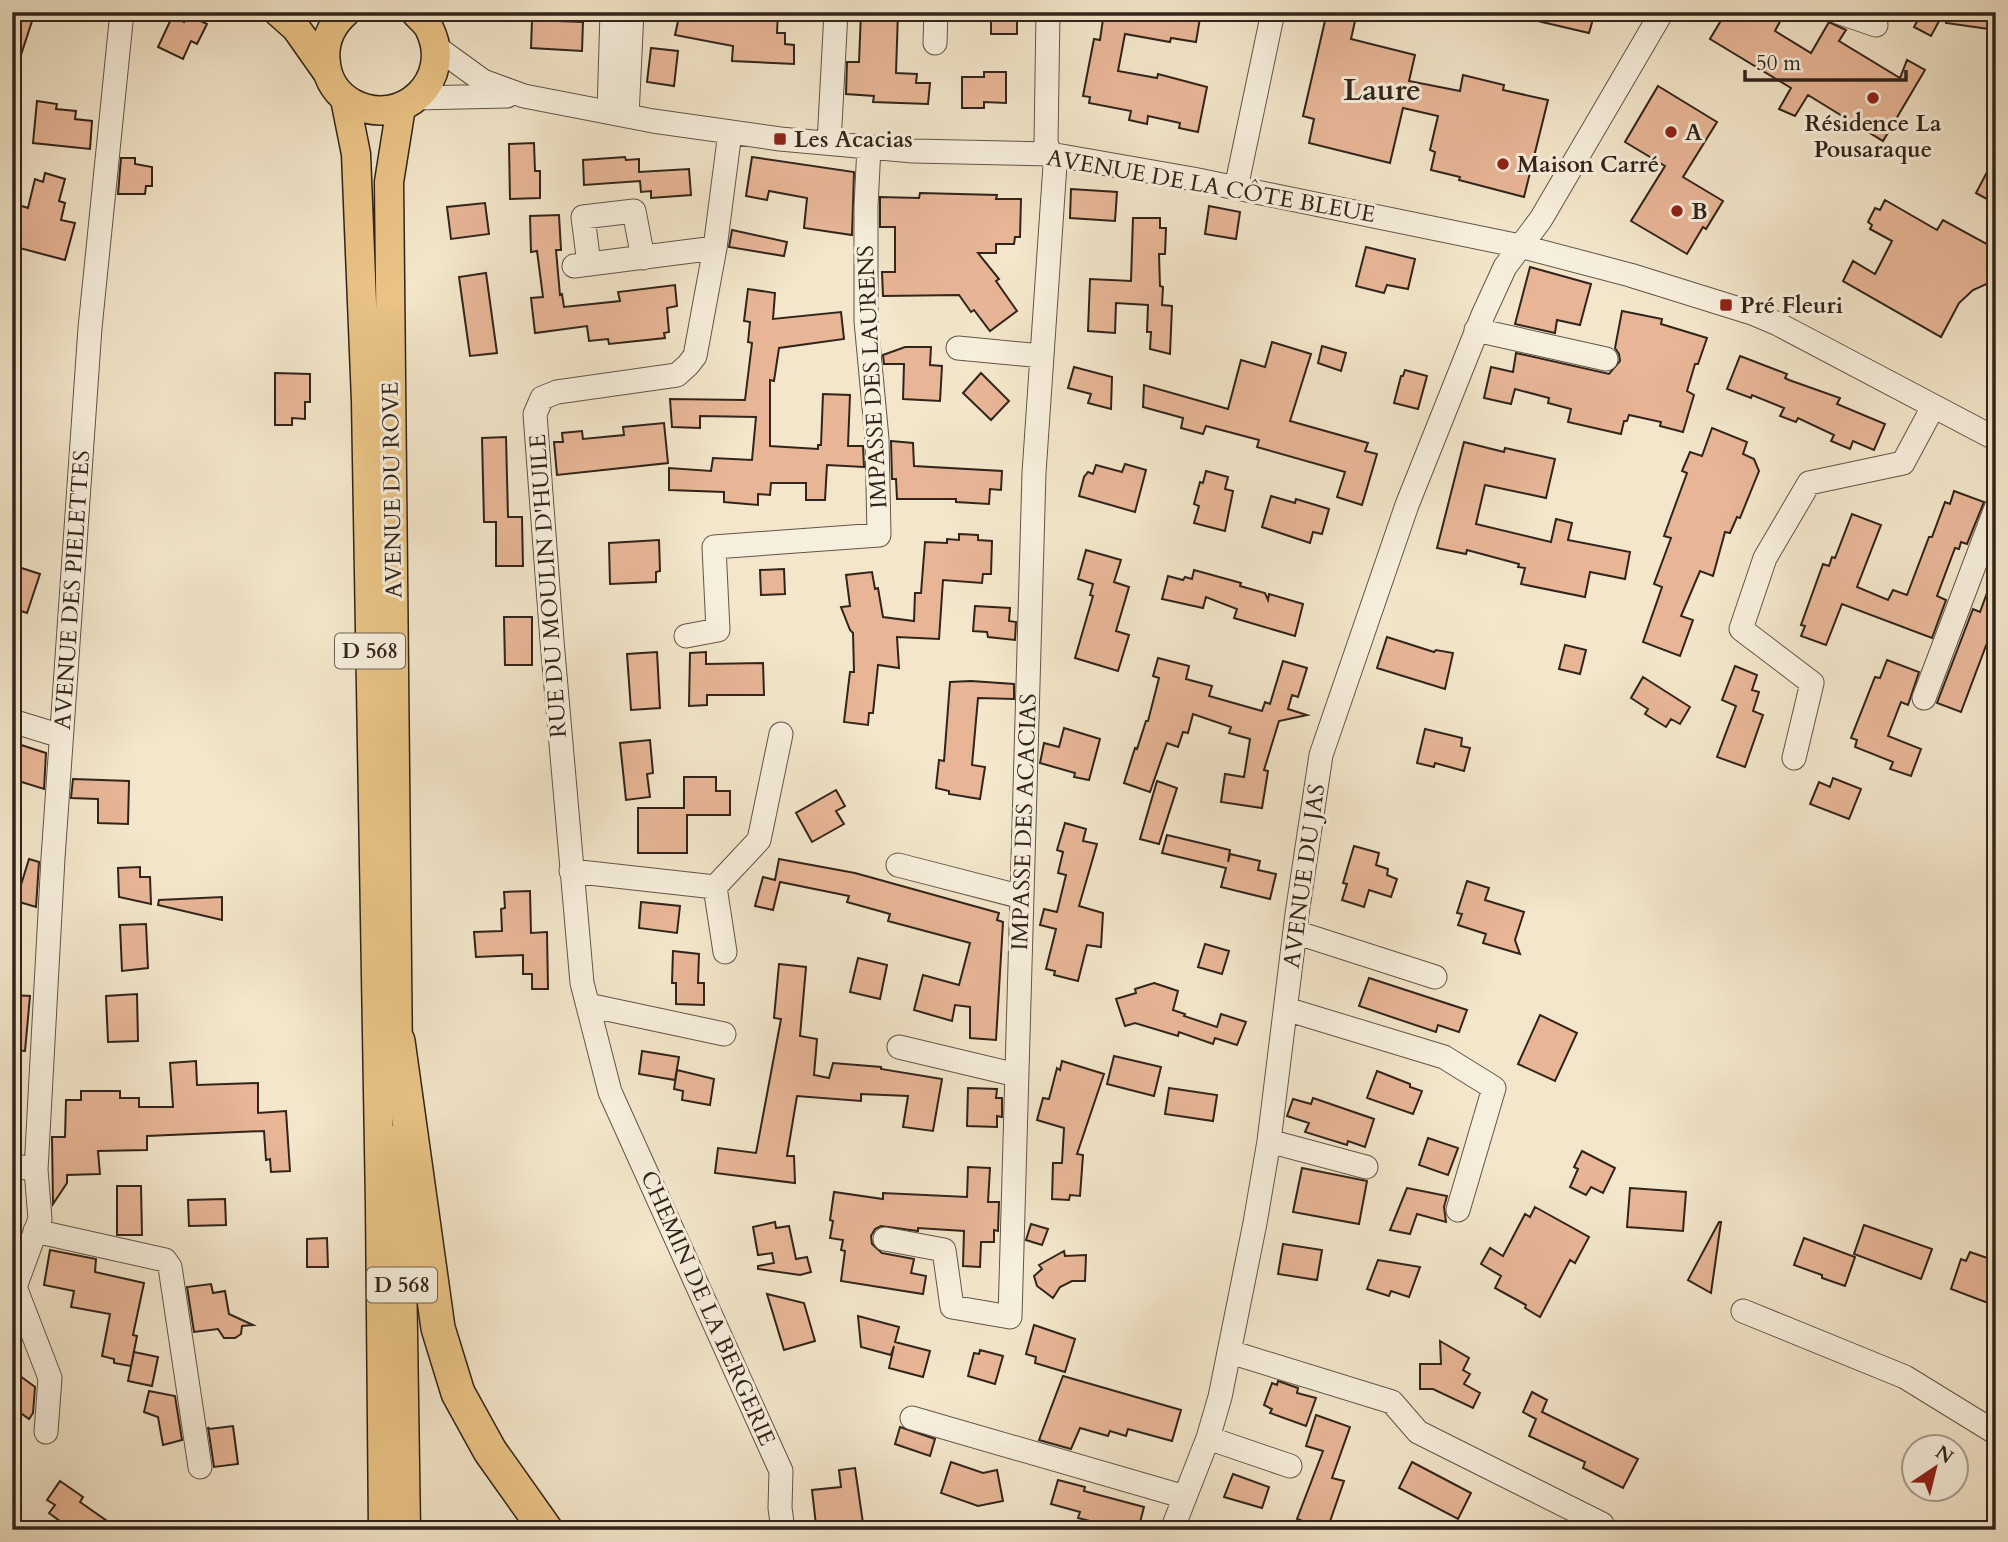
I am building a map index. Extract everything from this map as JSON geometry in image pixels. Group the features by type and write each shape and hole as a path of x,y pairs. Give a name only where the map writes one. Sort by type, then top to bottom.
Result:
{"highway":[{"path":"398,1041 438,1328 458,1393 491,1451 546,1530"}],"main road":[{"path":"278,12 296,27 327,72 334,87 345,99 362,108 382,111 409,103 428,85 435,69 436,47 428,26 415,12"},
{"path":"327,72 325,54 333,15"},
{"name":"D 568","path":"345,99 355,154 366,401 383,1530"},
{"name":"AVENUE DU ROVE","path":"398,1041 389,182 409,103"},
{"name":"D 568","path":"398,1041 406,1530"}],"street":[{"name":"AVENUE DES PIELETTES","path":"13,1287 40,1219 36,1170 61,736 90,328 122,12"},
{"path":"612,12 618,114"},
{"path":"618,114 632,12"},
{"path":"829,143 836,12"},
{"path":"935,43 936,12"},
{"name":"IMPASSE DES ACACIAS","path":"886,1239 944,1250 952,1307 1010,1317 1034,473 1055,165 1046,144 1048,12"},
{"path":"1237,188 1273,12"},
{"name":"AVENUE DU JAS","path":"1172,1530 1208,1438 1230,1352 1269,1141 1295,932 1321,755 1407,505 1476,330 1505,267 1541,219 1662,12"},
{"path":"1838,12 1876,25"},
{"name":"AVENUE DE LA CÔTE BLEUE","path":"436,47 483,81 524,96 618,114 730,132 869,147 914,151 1050,154 1237,188 1520,246 1630,275 1752,313 1778,324 1996,439"},
{"name":"AVENUE DE LA CÔTE BLEUE","path":"409,103 456,96 524,96"},
{"name":"RUE DU MOULIN D'HUILE","path":"588,1005 582,983 571,871 535,414 542,398 557,392 677,375 695,356 715,248 730,132"},
{"name":"IMPASSE DES LAURENS","path":"686,636 718,630 714,547 879,535 877,439 866,321 869,147"},
{"path":"643,258 634,211 583,217 582,265 643,258 715,248"},
{"path":"1476,330 1606,359"},
{"path":"958,348 1042,356"},
{"path":"1794,758 1812,683 1741,629 1765,558 1809,483 1903,463 1933,407"},
{"path":"1924,698 1996,508"},
{"path":"12,721 61,736"},
{"path":"715,887 759,840 781,734"},
{"path":"898,865 1022,897"},
{"path":"571,871 715,887"},
{"path":"715,887 725,952"},
{"path":"1295,932 1435,977"},
{"path":"588,1005 724,1034"},
{"name":"CHEMIN DE LA BERGERIE","path":"588,1005 610,1092 781,1471 780,1508 783,1530"},
{"path":"1286,1009 1444,1057 1494,1088 1458,1210"},
{"path":"899,1047 1017,1075"},
{"path":"1269,1141 1366,1167"},
{"path":"12,1165 36,1170"},
{"path":"35,1231 165,1260 170,1267 200,1467"},
{"path":"13,1287 51,1378 46,1432"},
{"path":"1743,1311 1905,1377 1996,1433"},
{"path":"1230,1352 1392,1402 1418,1432 1602,1524"},
{"path":"912,1418 1185,1497"},
{"path":"1208,1438 1290,1466"}],"building":[{"path":"12,12 35,12 16,70 12,69"},
{"path":"680,12 752,16 752,12 778,12 777,33 785,33 785,44 794,45 794,64 732,61 733,46 675,35"},
{"path":"861,12 898,12 896,73 917,74 916,83 930,83 928,104 873,102 874,96 846,94 847,62 859,62"},
{"path":"991,12 1017,12 1017,34 991,34"},
{"path":"1104,12 1201,12 1196,42 1171,38 1170,42 1125,34 1118,71 1157,78 1158,74 1207,87 1198,132 1179,128 1180,123 1148,116 1147,124 1129,120 1131,111 1089,103 1090,97 1083,96 1094,39 1100,40"},
{"path":"1327,12 1357,12 1351,39 1415,55 1409,81 1460,91 1463,75 1504,85 1503,90 1548,100 1524,197 1431,170 1435,152 1430,150 1438,116 1403,108 1390,163 1309,143 1314,119 1303,116"},
{"path":"1530,12 1595,12 1589,33 1529,19"},
{"path":"1726,12 1785,12 1775,31 1811,53 1829,22 1846,30 1839,41 1900,78 1907,60 1925,70 1883,141 1808,95 1795,116 1779,109 1791,88 1710,39"},
{"path":"1922,12 1944,12 1931,36 1914,27"},
{"path":"1947,12 1996,12 1996,30 1946,23"},
{"path":"188,15 207,24 197,44 191,41 183,59 158,47 172,17 184,22"},
{"path":"532,20 583,22 582,51 531,48"},
{"path":"651,48 678,51 674,86 647,82"},
{"path":"984,72 1006,72 1006,103 984,102 984,108 962,108 962,77 984,77"},
{"path":"1658,86 1717,122 1683,177 1723,201 1687,254 1631,221 1665,166 1625,142"},
{"path":"37,101 57,104 56,109 76,111 75,119 92,121 90,149 33,143"},
{"path":"534,143 535,171 540,171 540,198 510,199 509,144"},
{"path":"1996,155 1996,204 1976,193"},
{"path":"625,157 626,160 639,159 639,172 689,169 691,195 651,198 651,191 641,192 640,181 584,185 583,160"},
{"path":"752,157 854,172 852,235 804,228 807,198 769,191 767,200 746,196"},
{"path":"121,158 135,158 135,164 152,167 152,186 146,186 145,194 118,194"},
{"path":"45,173 65,179 59,201 65,203 61,220 75,223 65,260 12,246 12,203 28,208 35,179 43,182"},
{"path":"1071,189 1117,192 1115,221 1070,218"},
{"path":"920,193 997,195 996,199 1021,199 1020,237 1015,237 1014,244 996,244 996,253 978,253 999,279 996,281 1017,311 990,331 959,295 883,296 882,272 895,272 895,227 880,227 880,197 919,198"},
{"path":"1885,200 1937,230 1943,220 1996,249 1996,276 1991,282 1973,290 1959,303 1941,337 1843,281 1853,261 1875,274 1892,241 1870,229 1872,225 1868,222 1875,208 1880,210"},
{"path":"485,203 489,234 451,239 447,207"},
{"path":"1209,206 1240,212 1236,239 1205,234"},
{"path":"559,215 561,250 556,250 560,295 562,294 564,307 620,301 618,292 675,285 677,306 667,308 669,332 664,333 665,338 609,344 608,339 589,341 587,326 535,333 531,298 543,297 537,251 531,252 530,216"},
{"path":"1133,218 1160,218 1160,228 1166,228 1165,254 1159,254 1160,286 1163,287 1162,305 1172,306 1170,354 1150,349 1151,332 1147,332 1148,305 1116,303 1115,333 1088,331 1090,279 1131,281"},
{"path":"732,230 787,242 784,256 729,247"},
{"path":"1366,247 1415,259 1408,289 1387,285 1384,293 1356,286"},
{"path":"1530,267 1591,284 1580,325 1557,320 1555,333 1515,324"},
{"path":"486,273 497,353 470,356 459,277"},
{"path":"748,289 775,293 773,319 841,312 844,339 779,348 774,381 770,380 770,446 818,449 818,445 821,445 823,394 850,395 848,446 863,446 864,467 827,465 825,500 806,500 806,483 771,483 770,495 758,494 758,505 724,502 724,492 669,490 669,468 711,471 713,458 752,460 756,417 700,416 700,428 672,427 670,399 745,400 752,343 748,342 750,322 744,321"},
{"path":"1622,311 1662,319 1661,324 1707,338 1687,391 1694,395 1683,432 1660,426 1661,422 1629,415 1627,421 1624,421 1621,434 1568,422 1571,409 1548,403 1549,398 1515,389 1511,404 1484,398 1491,367 1513,372 1516,353 1609,374 1620,361 1615,348"},
{"path":"1272,342 1311,354 1290,421 1368,443 1365,451 1377,454 1362,505 1337,497 1345,472 1257,447 1259,440 1206,426 1203,434 1181,428 1183,418 1143,407 1144,385 1228,409 1241,360 1265,367"},
{"path":"1322,346 1346,353 1341,371 1318,363"},
{"path":"905,347 931,347 930,365 942,366 940,401 903,399 904,364 884,364 883,355"},
{"path":"1740,356 1787,374 1785,378 1789,380 1840,398 1837,404 1885,424 1874,450 1853,441 1850,449 1831,441 1834,435 1798,418 1796,422 1780,416 1784,408 1752,395 1751,398 1727,389"},
{"path":"1074,367 1112,377 1111,409 1088,403 1091,394 1068,388"},
{"path":"1405,370 1427,376 1418,409 1394,403"},
{"path":"275,373 310,374 310,402 305,402 305,419 292,418 292,425 275,425"},
{"path":"981,373 1009,401 991,420 963,393"},
{"path":"664,423 668,463 557,475 554,442 563,442 562,433 582,431 583,439 624,435 623,427"},
{"path":"1712,428 1747,442 1743,454 1754,459 1759,471 1740,518 1737,517 1730,533 1725,532 1713,576 1700,571 1681,616 1693,620 1680,656 1643,642 1662,587 1654,584 1671,538 1664,536 1687,473 1682,471 1690,452 1702,456"},
{"path":"506,437 508,517 522,517 523,566 496,566 496,522 484,522 482,438"},
{"path":"891,441 913,443 914,466 1002,471 1001,490 990,489 989,504 956,502 956,499 897,499 896,479 892,479"},
{"path":"1464,442 1504,452 1505,448 1555,459 1546,498 1485,485 1476,524 1551,542 1556,519 1572,523 1568,540 1630,552 1625,579 1590,572 1585,597 1521,584 1525,568 1518,567 1519,564 1467,550 1466,554 1437,548"},
{"path":"1125,464 1146,470 1135,512 1079,496 1084,477 1088,472 1093,474 1096,465 1122,472"},
{"path":"1206,471 1228,477 1225,489 1233,491 1225,531 1194,523 1199,506 1194,504"},
{"path":"1954,491 1984,502 1967,544 1961,542 1959,549 1955,548 1937,596 1946,600 1932,638 1842,604 1826,645 1801,636 1805,626 1801,625 1823,564 1829,566 1832,557 1835,558 1852,514 1881,525 1857,587 1888,600 1893,590 1907,595 1929,537 1932,537 1945,502 1950,504"},
{"path":"1271,496 1295,503 1296,499 1329,509 1322,534 1313,532 1310,543 1262,527"},
{"path":"959,534 978,535 978,540 992,541 991,574 983,574 982,583 943,580 939,639 897,637 899,668 878,665 873,713 869,713 868,725 844,722 850,672 854,672 853,633 841,607 850,606 846,575 872,572 883,617 914,621 915,593 921,593 925,542 947,543 947,539 959,540"},
{"path":"659,540 660,571 656,572 656,582 610,584 609,543"},
{"path":"1086,550 1121,560 1114,582 1129,587 1116,631 1129,635 1118,671 1075,658 1093,596 1090,595 1093,584 1078,579"},
{"path":"12,565 40,574 27,613 12,608"},
{"path":"784,569 785,594 761,595 760,570"},
{"path":"1194,570 1241,583 1240,586 1265,593 1268,600 1269,594 1303,604 1295,636 1234,618 1237,609 1206,597 1203,608 1162,599 1168,576 1183,580 1185,577 1192,579"},
{"path":"1994,574 1996,619 1961,712 1937,703 1973,609 1980,612"},
{"path":"975,606 1010,608 1009,621 1016,622 1015,640 988,637 987,632 973,631"},
{"path":"504,617 532,617 532,665 505,665"},
{"path":"1387,637 1434,652 1436,650 1453,653 1445,689 1377,668"},
{"path":"1565,645 1586,650 1580,674 1559,669"},
{"path":"657,652 660,708 631,710 627,654"},
{"path":"706,652 706,664 763,663 764,695 707,695 707,705 689,706 690,653"},
{"path":"1158,658 1189,666 1186,679 1212,686 1209,696 1262,711 1265,702 1270,704 1283,661 1307,668 1298,697 1292,695 1288,709 1307,715 1279,721 1264,770 1268,771 1262,808 1221,802 1225,774 1244,777 1250,739 1229,733 1231,727 1193,714 1188,733 1183,732 1178,747 1167,743 1150,792 1124,783 1135,748 1137,749 1148,721 1159,678 1153,676"},
{"path":"1887,660 1919,672 1908,705 1901,702 1888,736 1921,749 1911,776 1890,769 1893,762 1855,747 1857,740 1851,738 1875,677 1880,678"},
{"path":"1735,666 1757,675 1752,690 1759,692 1753,711 1763,715 1745,767 1717,757 1736,706 1722,700"},
{"path":"1643,677 1690,707 1680,724 1671,719 1666,727 1645,714 1648,709 1631,698"},
{"path":"950,682 1014,684 1014,699 978,698 972,765 985,767 980,799 949,794 949,791 936,788 939,760 944,761"},
{"path":"1064,728 1100,739 1089,780 1040,763 1044,743 1059,747"},
{"path":"1425,729 1462,738 1461,746 1470,748 1464,771 1435,763 1434,767 1417,763"},
{"path":"650,740 653,773 647,774 650,797 626,800 620,743"},
{"path":"12,742 46,753 44,789 12,779"},
{"path":"684,777 716,777 716,791 730,791 730,815 687,815 687,853 638,853 638,808 684,808"},
{"path":"1833,778 1861,789 1849,819 1810,804 1819,782 1830,787"},
{"path":"73,779 129,781 128,824 98,823 98,799 71,798"},
{"path":"1157,781 1177,788 1159,844 1140,839"},
{"path":"836,790 845,806 836,811 844,824 812,842 796,813"},
{"path":"1065,823 1086,829 1083,841 1097,844 1079,906 1103,913 1101,947 1087,945 1078,981 1054,975 1055,971 1046,969 1056,929 1040,925 1044,909 1057,912 1066,875 1058,873 1063,852 1057,850"},
{"path":"1167,835 1230,850 1228,862 1230,854 1260,861 1258,870 1276,874 1270,899 1221,887 1226,868 1162,853"},
{"path":"1354,846 1379,853 1376,865 1388,869 1387,875 1397,879 1391,897 1369,890 1364,907 1342,900 1347,884 1343,883"},
{"path":"29,859 39,862 36,907 16,901"},
{"path":"779,859 855,873 999,913 997,920 1003,922 996,1040 970,1038 970,1007 955,1005 952,1021 914,1010 923,975 959,985 970,943 888,921 890,914 847,902 849,896 780,882 773,910 755,906 763,877 775,880"},
{"path":"140,867 140,877 150,877 151,904 119,897 118,868"},
{"path":"1467,881 1489,888 1485,900 1524,912 1515,940 1520,954 1483,943 1486,934 1458,925 1462,914 1457,913"},
{"path":"530,891 531,933 547,932 548,989 532,989 532,974 523,974 523,955 476,957 474,932 502,931 501,909 505,908 504,892"},
{"path":"222,897 222,920 158,905 159,900"},
{"path":"641,902 680,906 677,933 639,928"},
{"path":"146,924 148,968 122,971 120,925"},
{"path":"1205,944 1229,951 1222,974 1198,967"},
{"path":"673,951 699,954 698,983 704,983 704,1005 676,1004 676,983 672,983"},
{"path":"858,958 887,965 880,999 850,992"},
{"path":"779,964 806,967 800,1036 817,1039 814,1075 829,1078 833,1063 881,1067 942,1079 933,1131 903,1127 908,1096 861,1094 861,1101 797,1096 787,1156 794,1156 795,1183 715,1173 718,1148 756,1153 781,1019 774,1018"},
{"path":"1369,978 1467,1010 1459,1032 1438,1025 1436,1032 1359,1006"},
{"path":"1154,983 1178,991 1173,1010 1185,1014 1184,1016 1217,1027 1221,1014 1246,1022 1237,1045 1215,1038 1213,1044 1179,1032 1178,1036 1135,1023 1125,1026 1116,999 1136,993 1135,989"},
{"path":"137,994 138,1041 108,1042 106,996"},
{"path":"12,995 30,996 25,1051 12,1050"},
{"path":"1540,1015 1577,1033 1555,1081 1518,1064"},
{"path":"642,1051 679,1057 675,1080 639,1074"},
{"path":"1114,1056 1161,1067 1154,1096 1107,1084"},
{"path":"196,1061 197,1085 258,1083 258,1113 286,1111 290,1171 271,1172 270,1159 266,1160 264,1131 147,1136 147,1150 98,1151 100,1174 67,1175 67,1183 53,1204 52,1137 65,1137 66,1100 81,1100 81,1091 120,1091 120,1098 139,1098 139,1107 173,1107 170,1063"},
{"path":"1062,1061 1104,1074 1077,1154 1083,1155 1080,1196 1070,1195 1069,1200 1052,1199 1053,1163 1062,1163 1064,1128 1037,1120 1043,1098 1049,1099 1057,1068 1060,1070"},
{"path":"677,1070 714,1079 710,1105 682,1100 683,1091 674,1089"},
{"path":"1377,1071 1422,1091 1413,1114 1367,1098"},
{"path":"968,1088 997,1089 996,1098 1002,1098 1002,1117 997,1116 997,1127 967,1126"},
{"path":"1169,1088 1217,1095 1213,1121 1165,1114"},
{"path":"1313,1098 1374,1119 1365,1147 1348,1141 1347,1145 1305,1132 1309,1123 1287,1116 1293,1099 1311,1104"},
{"path":"1428,1138 1458,1148 1448,1175 1419,1165"},
{"path":"1582,1151 1615,1168 1603,1193 1591,1187 1586,1195 1570,1187 1578,1169 1574,1167"},
{"path":"968,1167 990,1168 988,1202 999,1202 998,1231 994,1230 994,1242 981,1242 980,1267 963,1266 964,1231 918,1228 918,1231 881,1226 875,1229 871,1236 872,1244 882,1253 914,1259 911,1273 926,1276 923,1294 841,1281 845,1251 841,1250 843,1240 830,1238 834,1192 883,1199 883,1193 967,1197"},
{"path":"1302,1168 1367,1181 1359,1224 1293,1212"},
{"path":"117,1186 141,1186 142,1235 117,1235"},
{"path":"1407,1188 1447,1196 1444,1207 1446,1222 1417,1214 1410,1234 1390,1230"},
{"path":"1630,1188 1686,1192 1683,1231 1627,1227"},
{"path":"225,1199 226,1225 189,1226 188,1200"},
{"path":"1535,1207 1589,1237 1575,1263 1570,1260 1540,1317 1525,1308 1526,1305 1495,1288 1501,1276 1481,1264 1490,1248 1503,1256 1525,1214 1530,1217"},
{"path":"775,1222 776,1228 789,1226 796,1259 807,1257 811,1272 800,1275 758,1269 758,1266 774,1263 772,1253 758,1255 753,1227"},
{"path":"1721,1222 1711,1293 1688,1280"},
{"path":"1031,1224 1048,1229 1042,1245 1026,1240"},
{"path":"1864,1225 1932,1249 1921,1279 1854,1254"},
{"path":"327,1238 328,1267 307,1267 307,1239"},
{"path":"1804,1238 1855,1257 1845,1286 1794,1265"},
{"path":"1283,1244 1322,1250 1317,1280 1278,1274"},
{"path":"50,1250 96,1259 95,1272 144,1283 133,1335 137,1336 131,1366 114,1363 114,1359 102,1356 110,1314 71,1307 74,1291 44,1285"},
{"path":"1064,1251 1065,1256 1086,1255 1085,1281 1072,1281 1060,1287 1053,1298 1037,1286 1034,1276 1042,1269 1039,1265"},
{"path":"1970,1252 1996,1261 1996,1284 1988,1303 1951,1289 1961,1259 1966,1261"},
{"path":"1378,1260 1420,1267 1409,1297 1391,1291 1389,1296 1367,1289"},
{"path":"211,1284 213,1293 225,1291 229,1314 253,1325 242,1326 241,1334 235,1338 224,1338 218,1329 194,1332 187,1287"},
{"path":"767,1294 804,1303 815,1341 784,1350"},
{"path":"858,1316 899,1327 895,1342 930,1351 923,1377 889,1368 894,1346 891,1355 861,1347"},
{"path":"1034,1325 1075,1339 1065,1372 1035,1363 1036,1357 1026,1354"},
{"path":"1440,1341 1469,1358 1463,1370 1470,1374 1464,1384 1480,1393 1473,1408 1433,1389 1420,1389 1420,1364 1441,1364"},
{"path":"980,1350 1003,1356 995,1384 968,1376 974,1353 979,1354"},
{"path":"134,1352 158,1357 152,1386 128,1381"},
{"path":"12,1370 35,1387 33,1413 29,1419 14,1408 21,1399 12,1393"},
{"path":"1063,1376 1181,1410 1172,1441 1128,1429 1126,1436 1110,1431 1108,1436 1080,1428 1071,1449 1039,1440"},
{"path":"1278,1381 1298,1388 1297,1393 1316,1398 1306,1426 1270,1413 1272,1409 1264,1405 1272,1383 1277,1385"},
{"path":"149,1391 175,1396 182,1440 163,1445 158,1417 144,1412"},
{"path":"1532,1392 1547,1400 1542,1412 1638,1459 1623,1488 1583,1468 1585,1462 1529,1436 1536,1419 1523,1412"},
{"path":"1316,1415 1350,1427 1332,1478 1344,1481 1327,1530 1297,1519 1323,1451 1306,1446"},
{"path":"233,1426 238,1464 214,1467 208,1427"},
{"path":"900,1427 935,1439 930,1456 895,1444"},
{"path":"951,1462 983,1473 997,1470 1003,1501 978,1506 941,1493"},
{"path":"1412,1462 1471,1493 1458,1519 1399,1488"},
{"path":"855,1468 864,1530 846,1530 845,1522 816,1525 812,1490 841,1487 839,1470"},
{"path":"1233,1474 1269,1487 1262,1508 1224,1497"},
{"path":"1058,1480 1085,1487 1084,1491 1144,1507 1138,1530 1102,1530 1093,1527 1094,1522 1078,1518 1080,1512 1051,1504"},
{"path":"60,1481 83,1497 80,1502 120,1530 72,1530 49,1513 55,1505 47,1500"}],"place":[{"name":"Résidence La Pousaraque","path":"1873,98"},
{"name":"A","path":"1671,132"},
{"name":"Les Acacias","path":"780,139"},
{"name":"Maison Carré","path":"1503,164"},
{"name":"B","path":"1677,211"},
{"name":"Pré Fleuri","path":"1726,305"}],"district":[{"name":"Laure","path":"1382,90"}]}
